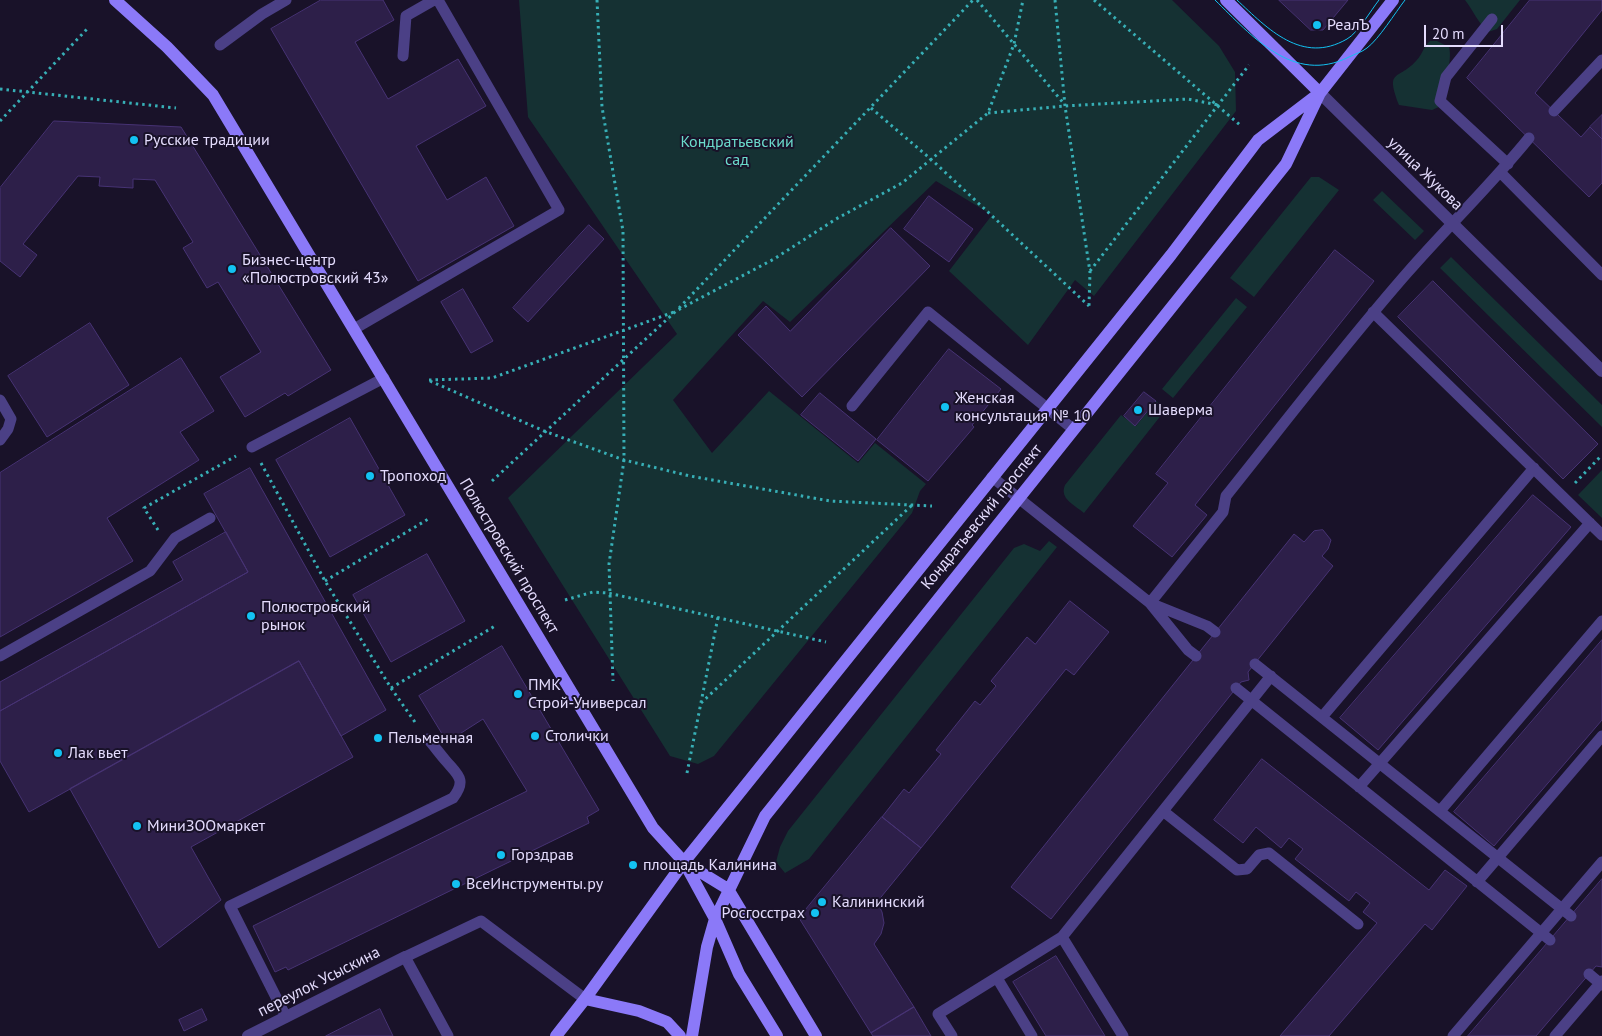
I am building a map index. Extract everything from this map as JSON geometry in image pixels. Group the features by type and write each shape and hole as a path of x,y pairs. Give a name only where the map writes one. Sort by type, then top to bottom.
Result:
{"main road":[{"name":"Полюстровский проспект","path":"115,0 167,47 214,95 653,828 684,862 715,919 739,974 777,1036"},
{"name":"улица Жукова","path":"1226,0 1320,93"},
{"name":"Кондратьевский проспект","path":"715,919 765,816 1286,164 1320,93 1393,0"},
{"name":"Кондратьевский проспект","path":"684,862 1171,255 1258,140 1320,93"},
{"name":"Полюстровский проспект","path":"684,862 728,889 816,1036"},
{"path":"557,1035 684,862"},
{"path":"692,1036 707,948 715,919"},
{"path":"585,999 639,1011 667,1022 680,1036"}],"street":[{"name":"улица Жукова","path":"1320,93 1602,371"},
{"name":"переулок Усыскина","path":"248,1036 406,957"}],"lane":[{"path":"220,46 262,14 286,0"},
{"path":"354,329 560,210 436,0 406,16 403,56"},
{"path":"1492,19 1446,77 1440,101 1602,275"},
{"path":"1554,111 1602,60"},
{"path":"1150,603 1224,512 1226,496 1373,312 1529,138"},
{"path":"852,406 928,312 1073,430"},
{"path":"1373,312 1602,535"},
{"path":"252,447 384,378"},
{"path":"0,400 10,419 8,428 0,440"},
{"path":"1322,717 1534,468"},
{"path":"992,477 1150,603 1188,650 1196,656"},
{"path":"0,656 150,571 161,559 168,545 175,538 210,518"},
{"path":"1359,787 1590,523"},
{"path":"1150,603 1207,626 1215,632"},
{"path":"1440,811 1602,621"},
{"path":"1255,664 1567,912"},
{"path":"952,1036 938,1014 1062,936 1271,676"},
{"path":"1236,688 1545,937"},
{"path":"1477,882 1602,736"},
{"path":"286,1016 230,906 453,798 461,783 458,773 428,739"},
{"path":"1163,812 1237,870 1247,869 1259,855 1269,853 1358,924"},
{"path":"1453,1036 1567,912 1602,862"},
{"path":"448,1036 406,957 481,921 585,999"},
{"path":"1062,936 1123,1036"},
{"path":"1555,1036 1601,983 1589,974"},
{"path":"997,978 1032,1036"}],"path":[{"path":"597,0 602,107 623,231 624,460 608,564 614,681"},
{"path":"492,482 676,311 973,0"},
{"path":"977,0 1065,106"},
{"path":"932,506 830,501 690,476 624,460 544,432 429,380 492,378 676,311 774,259 836,219 902,184 988,114 1014,44 1023,0"},
{"path":"871,108 933,160 1089,306 1090,272 1065,106 1055,0"},
{"path":"1094,0 1240,125"},
{"path":"0,121 88,29"},
{"path":"1090,272 1249,65"},
{"path":"0,89 176,108"},
{"path":"988,114 1065,106 1188,99 1218,106"},
{"path":"168,545 144,508 252,447 325,581 391,688 428,739"},
{"path":"1562,496 1602,455"},
{"path":"701,703 913,505"},
{"path":"325,581 430,518"},
{"path":"566,600 593,592 608,593 826,642"},
{"path":"687,773 718,617"},
{"path":"391,688 495,626"}],"green space":[{"name":"Кондратьевский сад","path":"519,0 1172,0 1219,46 1235,72 1236,111 1094,296 1075,280 1028,345 949,271 992,215 936,181 790,322 763,301 673,400 712,453 769,391 858,463 875,443 926,484 920,491 912,513 714,756 698,764 670,756 508,498 677,334 528,117"},
{"path":"1465,0 1520,0 1497,29 1488,32 1481,25"},
{"path":"1433,39 1449,47 1450,53 1441,106 1432,110 1399,105 1393,80 1416,61 1427,44"},
{"path":"1311,177 1319,177 1339,190 1254,297 1230,278"},
{"path":"1382,191 1424,231 1415,240 1373,200"},
{"path":"1451,257 1602,405 1602,427 1440,268"},
{"path":"1236,298 1247,307 1173,398 1162,389"},
{"path":"1156,401 1166,409 1084,513 1066,498 1064,494 1065,485 1121,415 1136,426"},
{"path":"1602,470 1602,518 1578,495"},
{"path":"1049,541 1057,547 809,859 785,873 776,862 780,847 788,831 1014,548 1024,544 1040,551"}],"building":[{"path":"321,0 383,0 394,20 355,42 388,99 458,59 486,106 416,146 447,200 486,177 514,226 418,281 271,29"},
{"path":"1279,0 1348,0 1323,30 1311,30"},
{"path":"1530,0 1602,0 1602,10 1535,93 1581,137 1590,127 1602,139 1602,183 1589,197 1467,78"},
{"path":"1602,115 1602,139 1590,127"},
{"name":"Бизнес-центр «Полюстровский 43»","path":"54,121 181,127 331,370 288,396 285,393 245,417 220,377 261,352 218,282 207,288 183,248 193,242 155,180 133,179 133,188 99,186 100,177 78,176 23,244 37,255 20,277 0,261 0,188"},
{"path":"929,196 973,229 949,262 904,229"},
{"path":"589,225 604,239 528,322 513,308"},
{"path":"891,228 930,266 802,397 738,335 766,306 790,331"},
{"path":"1335,250 1374,281 1195,505 1207,515 1172,557 1133,526 1168,483 1156,474"},
{"path":"1433,281 1598,444 1563,479 1398,317"},
{"path":"463,289 493,341 471,353 441,302"},
{"path":"90,323 129,385 47,437 8,376"},
{"name":"Женская консультация № 10","path":"949,349 1001,389 972,425 974,427 928,481 877,440"},
{"path":"181,358 214,411 180,432 199,460 107,518 133,561 0,637 0,473"},
{"path":"1144,392 1156,401 1135,426 1124,416"},
{"path":"820,393 876,439 858,461 801,415"},
{"path":"350,418 405,515 330,557 276,460"},
{"name":"Полюстровский рынок","path":"250,468 386,710 341,736 299,661 29,812 0,761 0,711 248,572 204,494"},
{"path":"1533,495 1571,527 1378,750 1340,718"},
{"path":"1323,530 1331,540 1328,549 1322,556 1333,566 1248,672 1249,680 1241,682 1051,919 1011,887 1294,534 1304,542 1314,531"},
{"path":"226,532 248,572 0,711 0,682 183,580 173,562"},
{"path":"427,554 465,621 391,662 353,595"},
{"path":"1070,601 1109,632 1074,675 1066,669 921,848 882,817 904,789 909,793 941,754 936,750 975,701 980,705 996,686 991,681 1027,637 1035,644"},
{"path":"1602,640 1602,720 1494,846 1454,812"},
{"path":"502,646 599,810 587,817 589,823 288,970 286,967 275,972 253,926 527,791 483,719 447,742 419,696"},
{"path":"299,661 353,757 191,847 221,900 159,948 70,789"},
{"path":"1262,759 1429,890 1445,870 1467,886 1432,930 1425,924 1329,1036 1280,1036 1377,923 1363,912 1370,903 1356,892 1349,901 1295,859 1303,849 1289,838 1281,848 1256,827 1243,843 1214,820"},
{"path":"882,817 921,848 877,902 882,912 884,923 881,934 874,944 914,1007 871,1033 799,918"},
{"path":"1602,879 1602,967 1596,966 1536,1036 1468,1036"},
{"path":"1056,956 1105,1036 1046,1036 1013,982"},
{"path":"914,1007 931,1036 873,1036 871,1033"},
{"path":"202,1009 207,1020 184,1031 179,1020"},
{"path":"380,1009 393,1036 326,1036"}],"tram line":[{"path":"1215,0 1244,28 1275,52 1292,61 1310,65 1329,64 1365,49 1382,32 1405,0"},
{"path":"1237,0 1274,32 1301,46 1315,48 1331,46 1347,39 1360,27 1379,0"}],"place":[{"name":"РеалЪ","path":"1317,25"},
{"name":"Русские традиции","path":"134,140"},
{"name":"Бизнес-центр «Полюстровский 43»","path":"232,269"},
{"name":"Женская консультация № 10","path":"945,407"},
{"name":"Шаверма","path":"1138,410"},
{"name":"Тропоход","path":"370,476"},
{"name":"Полюстровский рынок","path":"251,616"},
{"name":"ПМК Строй-Универсал","path":"518,694"},
{"name":"Столички","path":"535,736"},
{"name":"Пельменная","path":"378,738"},
{"name":"Лак вьет","path":"58,753"},
{"name":"МиниЗООмаркет","path":"137,826"},
{"name":"Горздрав","path":"501,855"},
{"name":"площадь Калинина","path":"633,865"},
{"name":"ВсеИнструменты.ру","path":"456,884"},
{"name":"Калининский","path":"822,902"},
{"name":"Росгосстрах","path":"815,913"}]}
